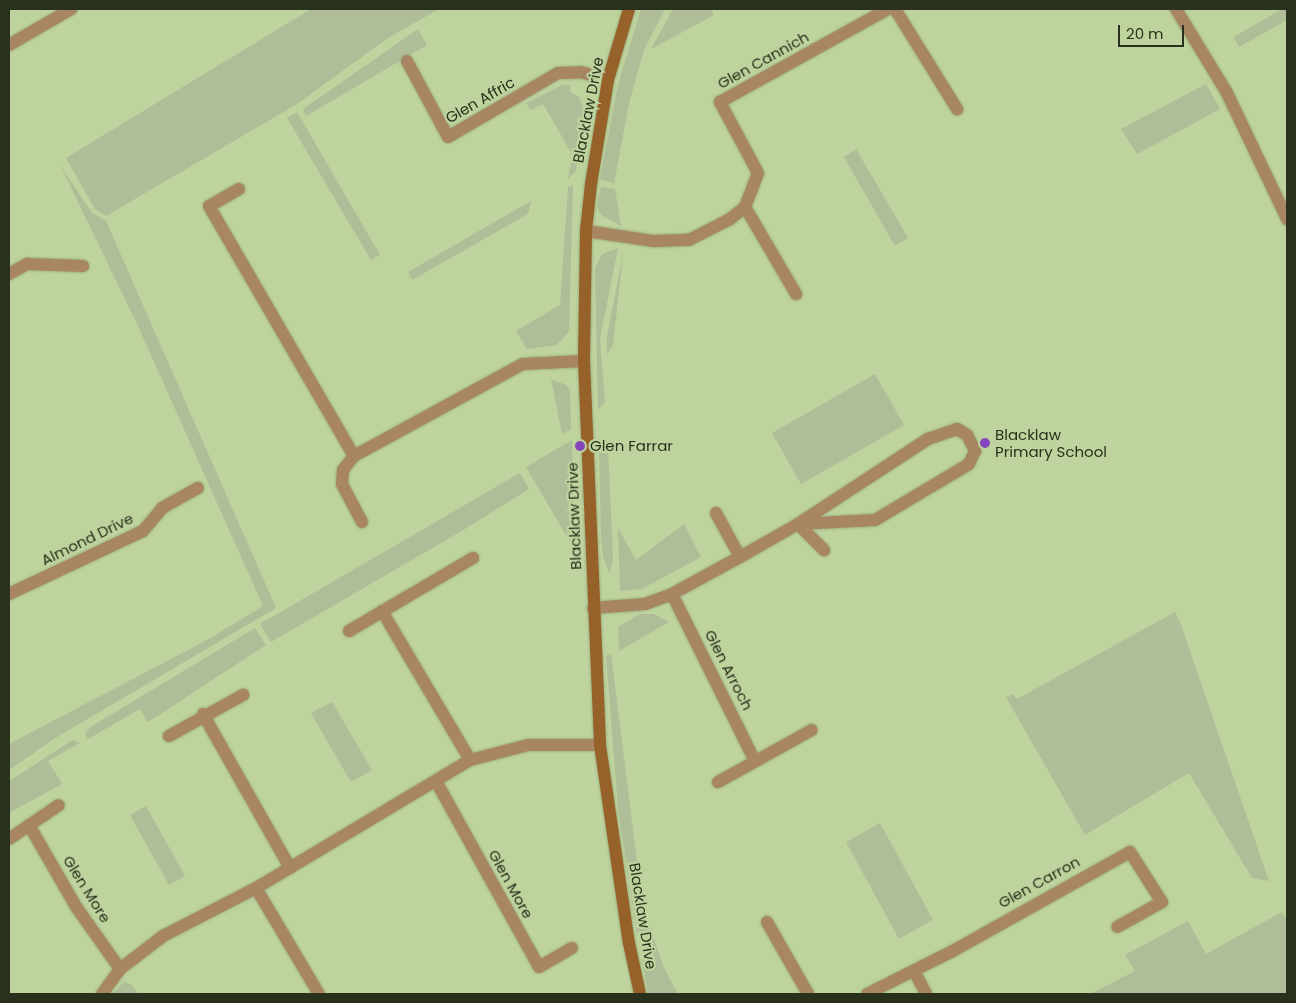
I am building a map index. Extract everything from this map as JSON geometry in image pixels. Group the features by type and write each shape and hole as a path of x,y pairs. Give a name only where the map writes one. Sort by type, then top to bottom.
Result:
{"street":[{"path":"11,40 71,9"},
{"name":"Blacklaw Drive","path":"629,9 608,80 586,231 584,361 600,745 629,943 640,994"},
{"name":"Glen Cannich","path":"745,207 758,174 720,102 888,9"},
{"path":"895,9 957,109"},
{"path":"1176,9 1227,93 1286,214"},
{"name":"Glen Affric","path":"406,61 448,137 558,73 581,72 608,80"},
{"path":"239,189 209,206 354,456"},
{"path":"586,231 654,241 689,240 730,219 745,207 796,294"},
{"path":"9,274 27,264 83,266"},
{"path":"362,522 342,484 342,470 354,456 523,364 584,361"},
{"path":"593,608 645,604 672,594 798,524 928,439 957,429 968,435 975,451 969,464 875,520 798,524"},
{"name":"Almond Drive","path":"9,594 143,531 162,508 198,488"},
{"path":"716,513 740,557"},
{"path":"798,524 824,550"},
{"path":"349,631 473,558"},
{"name":"Glen Arroch","path":"672,594 755,760"},
{"path":"382,611 470,760"},
{"path":"169,736 203,714 243,694"},
{"path":"203,714 290,868"},
{"path":"718,782 812,730"},
{"path":"102,994 120,969 163,936 256,888 437,783 470,760 528,745 600,745"},
{"name":"Glen More","path":"437,783 539,968 572,948"},
{"path":"9,839 59,805"},
{"name":"Glen More","path":"28,825 77,908 120,969"},
{"name":"Glen Carron","path":"867,994 914,971 1130,852 1162,902 1117,927"},
{"path":"256,888 319,994"},
{"path":"768,922 808,994"},
{"path":"914,971 926,994"}],"green space":[{"path":"311,9 439,9 388,38 297,104 106,216 95,209 66,158"},
{"path":"641,9 665,9 644,50 629,103 614,184 600,179 618,84"},
{"path":"673,9 711,9 714,15 651,49"},
{"path":"1282,9 1287,9 1287,20 1239,47 1234,37"},
{"path":"418,29 427,45 306,116 303,109"},
{"path":"1206,84 1220,109 1137,154 1121,129"},
{"path":"562,85 570,85 570,92 579,97 583,106 576,171 568,179 572,154 543,104 531,110 526,103"},
{"path":"297,112 380,255 371,260 287,118"},
{"path":"856,149 908,238 895,246 844,157"},
{"path":"60,165 92,213 106,221 276,608 57,737 9,770 9,744 207,640 263,606 138,326"},
{"path":"573,185 569,331 557,345 527,349 516,331 560,305 568,187"},
{"path":"601,187 615,189 621,226 601,215 597,206"},
{"path":"531,201 528,214 412,280 408,272"},
{"path":"618,248 600,339 605,402 598,410 595,268 602,254"},
{"path":"623,254 613,345 607,355 607,336"},
{"path":"875,374 904,425 801,484 772,433"},
{"path":"551,379 566,385 570,390 571,429 562,434"},
{"path":"572,440 573,478 573,547 526,467"},
{"path":"608,448 613,557 610,574 603,557 601,538 599,449"},
{"path":"520,473 529,489 465,529 271,642 260,624"},
{"path":"684,524 701,557 642,589 620,591 618,528 636,560"},
{"path":"1175,612 1269,881 1252,878 1189,773 1085,835 1006,697 1013,694 1017,699"},
{"path":"640,614 654,614 669,622 619,651 618,627"},
{"path":"255,628 266,645 148,722 140,709 88,739 85,734 89,728"},
{"path":"611,654 641,894 652,933 640,936 637,934 618,808 606,656"},
{"path":"332,702 372,770 351,782 311,713"},
{"path":"73,740 80,743 48,761 62,784 9,813 9,781"},
{"path":"146,806 185,876 169,885 130,815"},
{"path":"880,823 933,920 899,939 846,842"},
{"path":"1282,912 1287,921 1287,994 1090,994 1135,971 1125,955 1188,921 1206,954"},
{"path":"654,939 664,968 678,994 648,994 640,945"},
{"path":"124,982 132,985 138,994 112,994"}],"place":[{"name":"Blacklaw Primary School","path":"985,443"},
{"name":"Glen Farrar","path":"580,446"}]}
